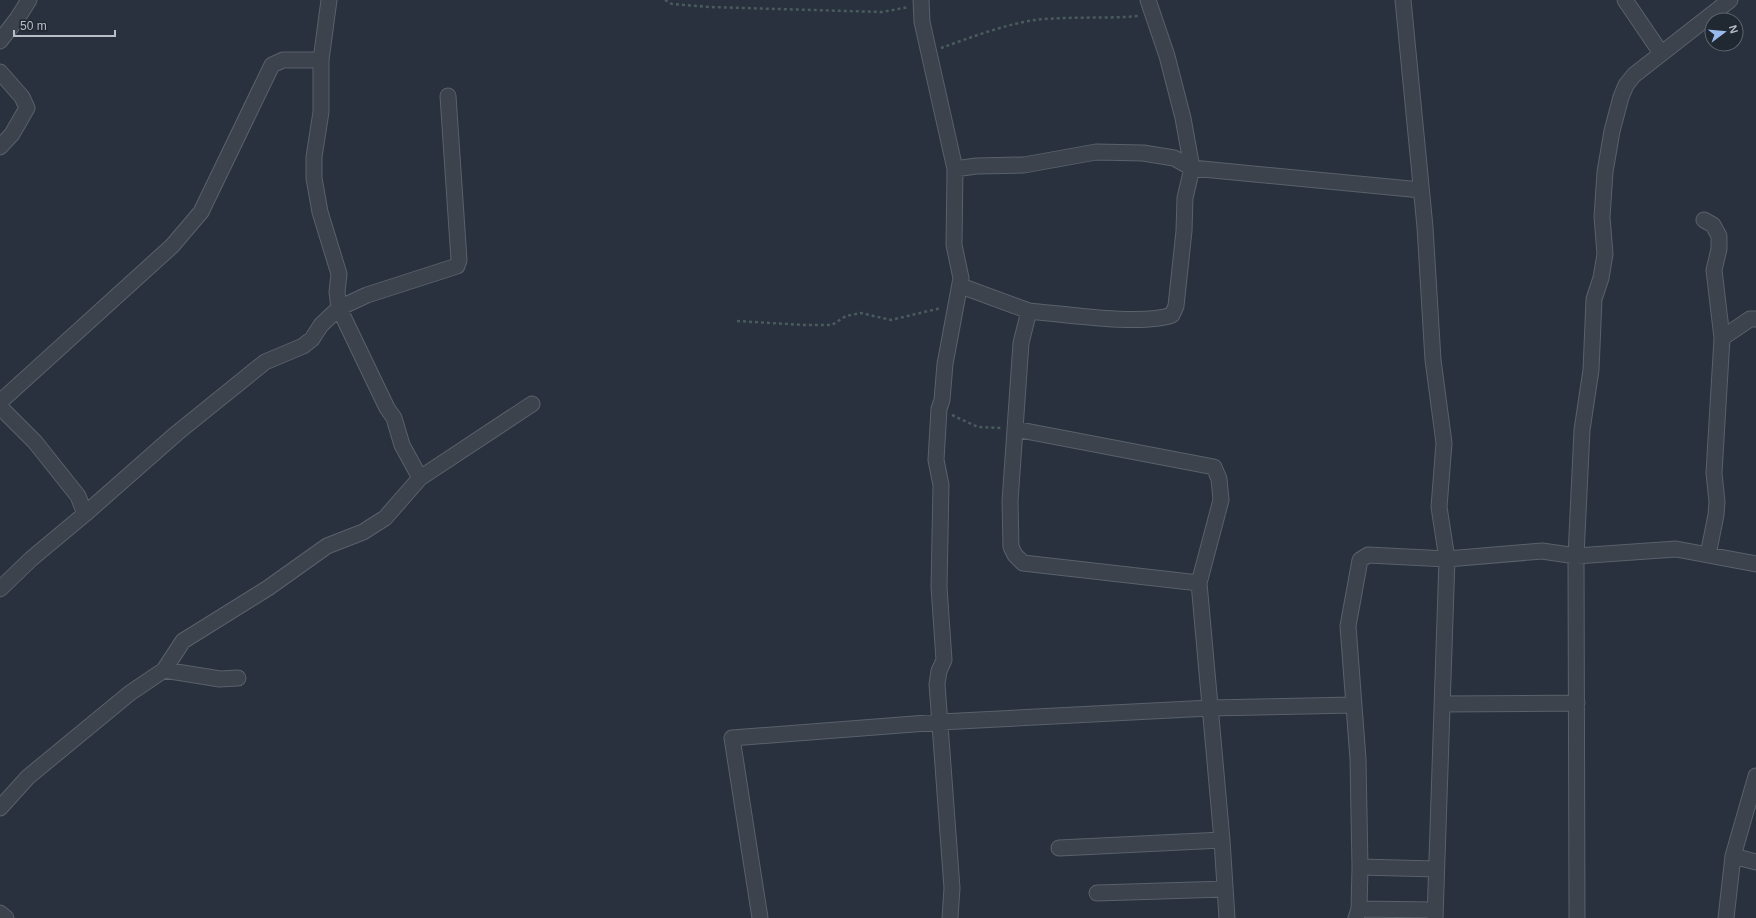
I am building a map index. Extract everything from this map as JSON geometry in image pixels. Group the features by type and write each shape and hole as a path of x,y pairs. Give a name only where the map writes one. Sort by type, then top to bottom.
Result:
{"street":[{"path":"0,41 29,0"},
{"path":"329,0 321,60 321,112 314,157 314,178 320,212 339,274 337,292 339,308 387,408 394,418 402,445 420,478"},
{"path":"961,286 1029,311 1123,319 1163,319 1172,315 1178,291 1186,216 1185,198 1192,168 1183,118 1166,56 1148,0"},
{"path":"1413,0 1403,7 1413,86 1422,190 1433,360 1444,443 1439,507 1447,559 1435,914 1358,914 1360,867 1358,759 1348,626 1360,560 1368,555 1447,559 1542,551 1576,556 1676,550 1756,564"},
{"path":"1625,0 1661,52"},
{"path":"1576,918 1576,556 1582,430 1591,370 1594,299 1601,278 1606,254 1602,217 1605,172 1612,131 1621,97 1626,86 1644,66 1730,0"},
{"path":"921,2 922,22 955,169 954,245 961,278 961,286 945,364 942,400 939,409 936,460 941,485 939,588 944,660 939,672 937,684 952,888 950,918"},
{"path":"0,402 172,246 201,212 272,65 283,60 321,60"},
{"path":"0,72 22,97 27,108 12,134 0,147"},
{"path":"0,589 31,559 85,514 177,433 265,362 303,346 312,339 321,325 339,308 367,295 456,266 458,260 448,96"},
{"path":"955,169 976,166 1024,165 1096,152 1143,153 1174,158 1192,168 1422,190"},
{"path":"1704,220 1713,225 1718,236 1719,249 1714,270 1722,338 1714,473 1717,502 1708,555"},
{"path":"1029,311 1021,343 1010,501 1011,547 1015,555 1023,562 1199,583"},
{"path":"1722,338 1750,320 1756,319"},
{"path":"0,808 28,777 130,693 164,670 183,641 268,588 327,546 363,532 385,518 420,478 532,404"},
{"path":"0,407 35,442 78,496 85,514"},
{"path":"1016,429 1214,467 1219,479 1221,500 1199,583 1222,840 1227,918"},
{"path":"164,670 220,679 238,678"},
{"path":"1443,704 1577,703"},
{"path":"760,918 732,738 940,722 1210,708 1354,705"},
{"path":"1726,918 1733,856 1756,776"},
{"path":"1059,848 1222,840"},
{"path":"1733,856 1756,862"},
{"path":"1360,867 1436,869"},
{"path":"1097,893 1225,889"},
{"path":"0,913 6,918"}],"path":[{"path":"665,0 672,4 709,7 882,12 921,2"},
{"path":"929,52 1033,20 1072,17 1115,18 1152,15"},
{"path":"737,321 832,325 846,316 861,313 892,320 957,304"},
{"path":"939,409 978,428 1016,429"}]}
